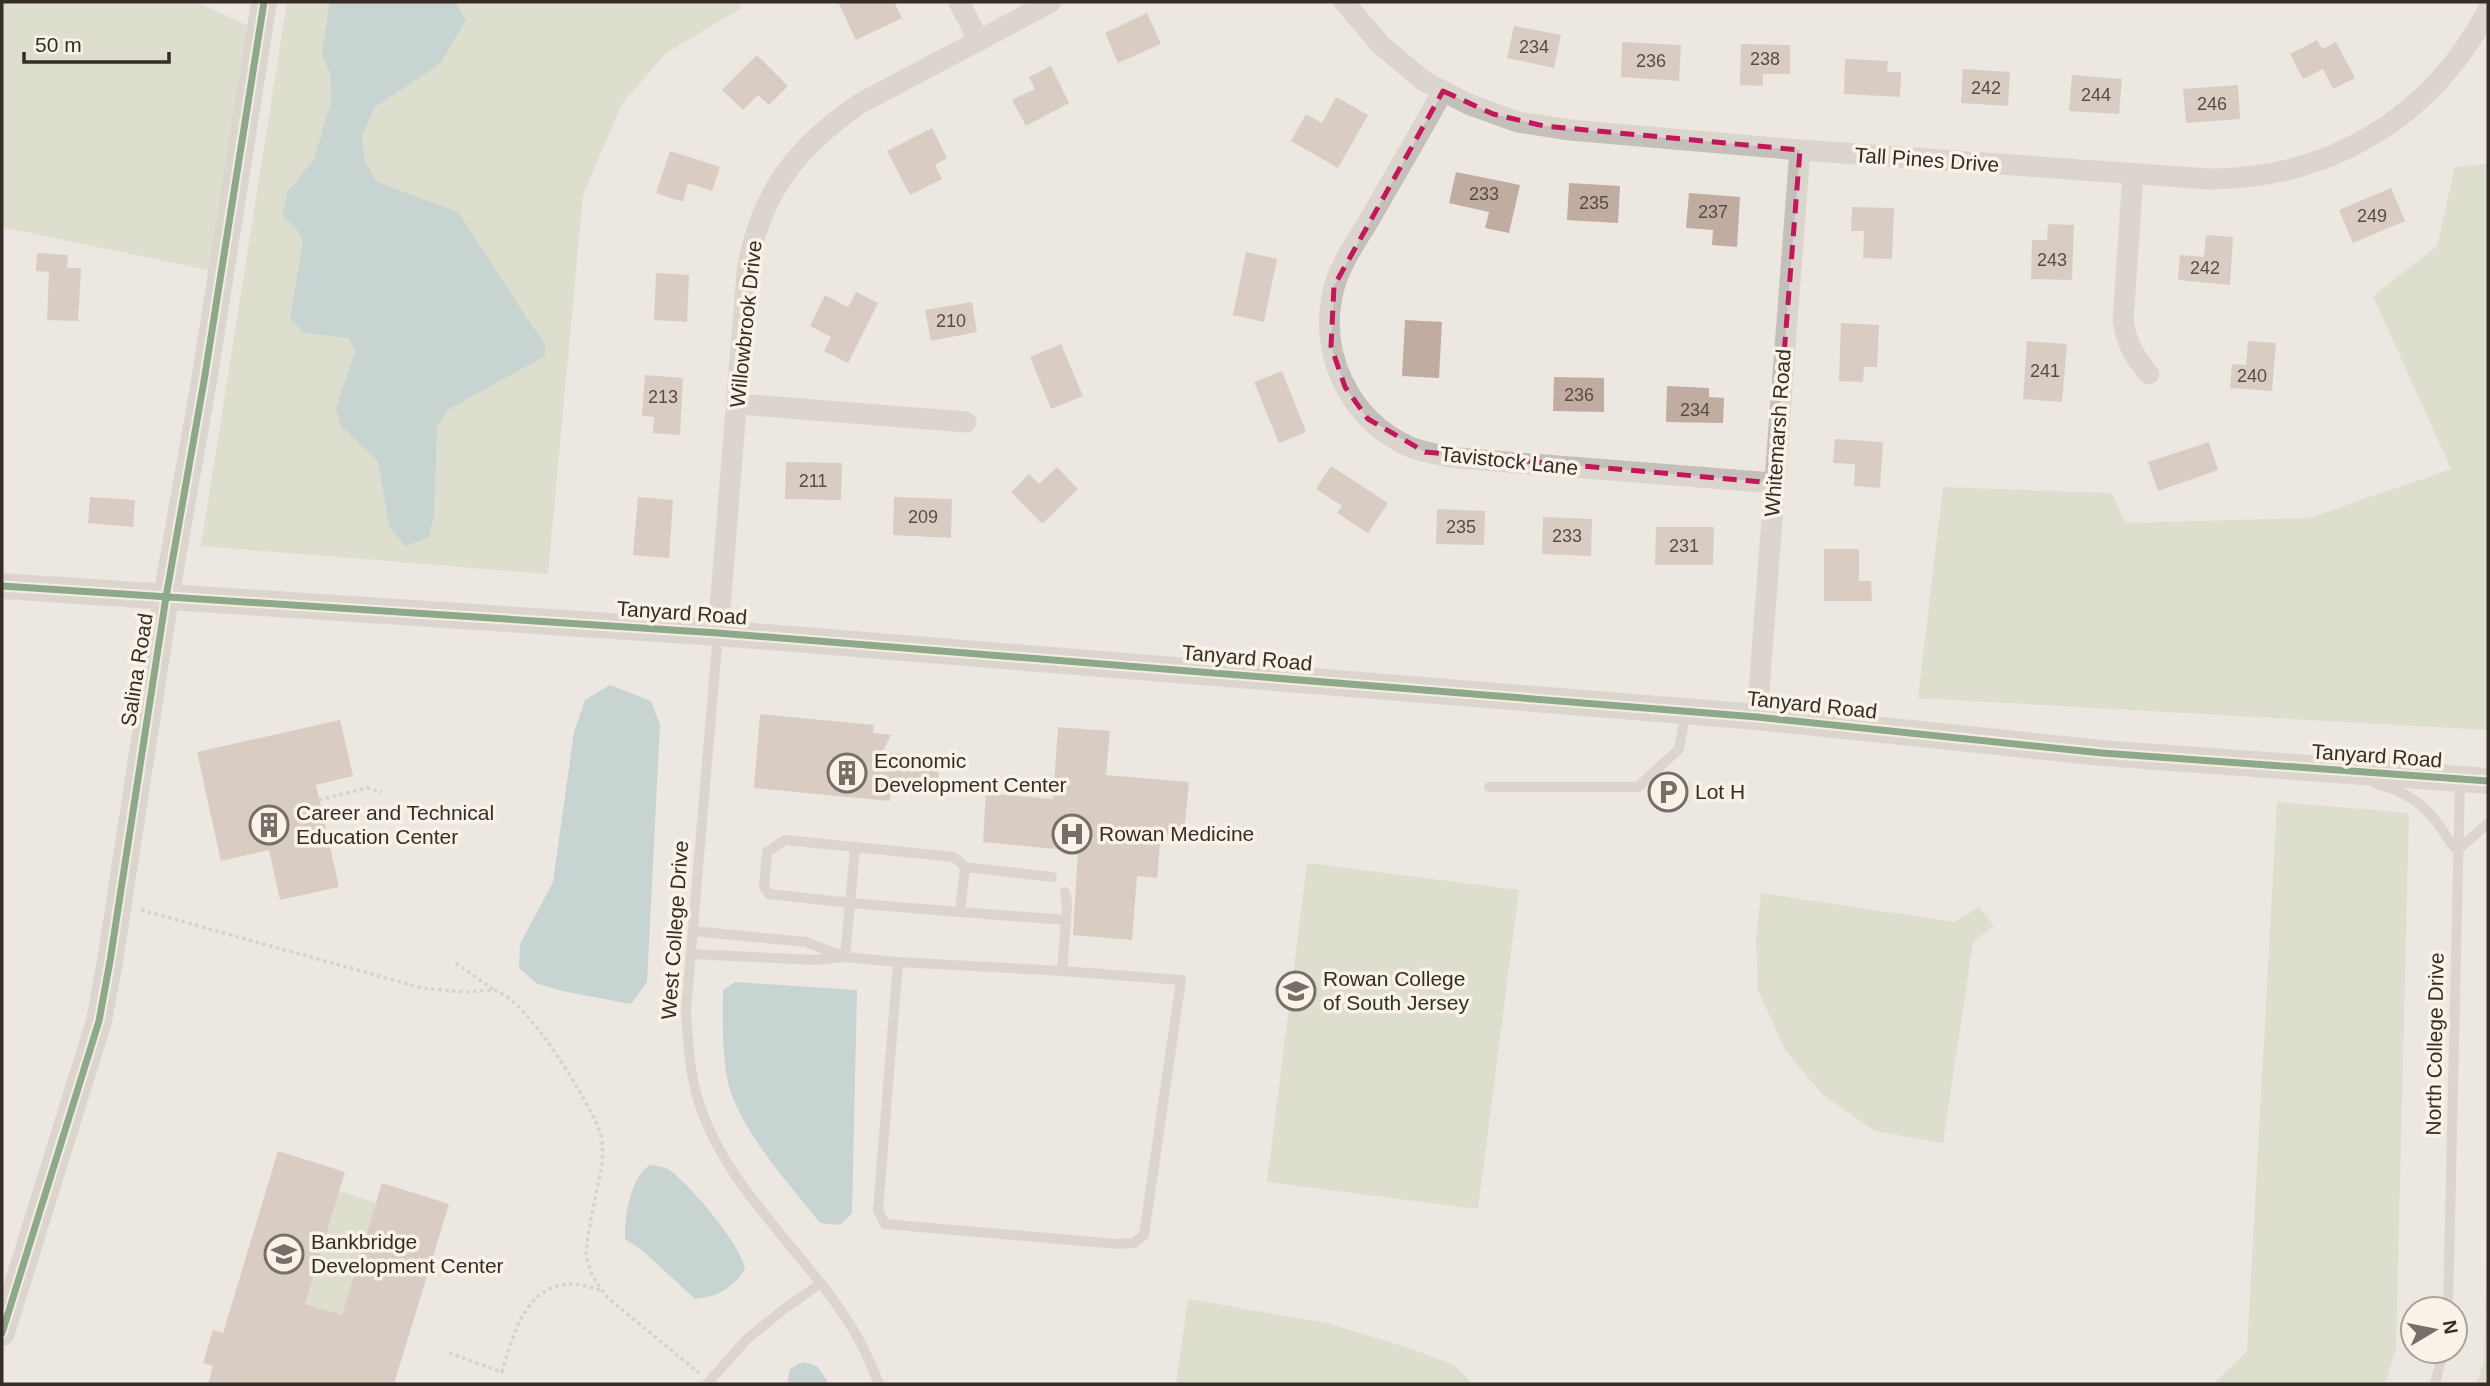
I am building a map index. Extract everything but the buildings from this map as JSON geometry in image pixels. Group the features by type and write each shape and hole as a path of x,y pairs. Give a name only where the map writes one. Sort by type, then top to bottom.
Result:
{"street":[{"name":"Salina Road","path":"2,1333 99,1021 264,2"},
{"path":"959,2 979,40"},
{"name":"Willowbrook Drive","path":"718,633 750,252 760,220 785,174 809,142 841,116 1051,2"},
{"name":"Tall Pines Drive","path":"1345,2 1382,46 1404,66 1443,91 1493,114 1544,126 1800,150 2133,175 2232,179 2273,174 2320,161 2368,138 2418,102 2449,69 2488,10"},
{"name":"Tavistock Lane","path":"1443,91 1334,286 1330,323 1331,346 1336,367 1356,405 1368,419 1395,439 1442,456 1774,483"},
{"name":"Whitemarsh Road","path":"1757,717 1800,150"},
{"path":"2133,175 2123,321 2127,342 2135,358 2149,374"},
{"path":"738,404 966,422"},
{"name":"Tanyard Road","path":"2,586 718,633 1757,717 2102,753 2488,781"}],"lane":[{"name":"West College Drive","path":"718,633 687,1011 696,1096 718,1147 769,1221 853,1330 879,1384"},
{"path":"1489,787 1639,787 1679,749 1686,711"},
{"path":"2364,774 2372,783 2397,791 2419,804 2438,823 2451,845 2458,850 2488,822"},
{"name":"North College Drive","path":"2448,1295 2460,779"},
{"path":"1052,877 964,867 954,857 785,840 767,852 764,887 769,894 850,903 1066,920"},
{"path":"845,957 855,848"},
{"path":"960,912 964,867"},
{"path":"1062,971 1068,903 1065,892"},
{"path":"693,931 806,942 845,957"},
{"path":"691,954 816,960 845,957 1181,980 1144,1235 1134,1243 1118,1244 885,1224 878,1210 898,962"},
{"path":"708,1383 746,1340 820,1284"},
{"path":"2435,1384 2440,1365"}],"path":[{"path":"319,800 367,788 382,792"},
{"path":"135,908 422,988 467,992 496,991"},
{"path":"456,964 524,1012 537,1026 598,1127 603,1149 602,1164 586,1256 589,1269 600,1290 708,1383"},
{"path":"449,1353 502,1372 513,1336 525,1310 539,1295 574,1283 600,1290"}],"highlighted area":[{"path":"1443,91 1493,114 1544,126 1800,150 1774,483 1425,452 1368,419 1345,387 1331,346 1334,286"}],"green space":[{"path":"2,2 196,2 251,27 217,272 2,227"},
{"path":"287,2 737,2 742,8 666,53 622,104 583,195 548,574 201,546"},
{"path":"2488,164 2488,730 1918,698 1943,487 2112,493 2125,523 2309,518 2451,469 2373,296 2437,246 2455,167"},
{"path":"2277,802 2409,813 2396,1348 2385,1384 2213,1384 2247,1351"},
{"path":"1307,863 1519,890 1478,1209 1267,1182"},
{"path":"1761,893 1954,922 1979,907 1994,926 1973,942 1943,1143 1875,1131 1822,1094 1785,1050 1758,990 1756,937"},
{"path":"2488,1187 2488,1384 2476,1384 2484,1361"},
{"path":"339,1191 376,1203 342,1315 305,1304"},
{"path":"1188,1299 1327,1323 1454,1365 1471,1384 1176,1384"}],"water":[{"path":"330,2 455,2 466,20 440,64 375,107 362,135 365,162 377,182 458,212 545,343 545,356 449,409 437,426 434,518 428,538 405,546 389,526 378,461 341,426 336,408 355,352 349,338 304,333 290,318 303,241 296,228 282,215 288,191 314,159 332,99 330,75 322,53"},
{"path":"610,685 651,701 660,724 647,982 631,1004 562,991 536,983 519,968 520,944 553,882 574,732 585,700"},
{"path":"735,982 857,990 852,1213 840,1225 820,1223 761,1147 733,1098 726,1073 723,990"},
{"path":"650,1165 667,1169 680,1179 714,1216 734,1244 745,1268 736,1281 724,1290 695,1299 643,1251 625,1239 627,1209 633,1188 643,1170"},
{"path":"805,1362 818,1367 829,1384 787,1384 790,1369"}],"cycle path":[{"path":"2,1333 99,1021 264,2"},
{"path":"2,586 718,633 1757,717 2102,753 2488,781"}],"place":[{"name":"Economic Development Center","path":"847,773"},
{"name":"Lot H","path":"1668,792"},
{"name":"Career and Technical Education Center","path":"269,825"},
{"name":"Rowan Medicine","path":"1072,834"},
{"name":"Rowan College of South Jersey","path":"1296,991"},
{"name":"Bankbridge Development Center","path":"284,1254"}]}
